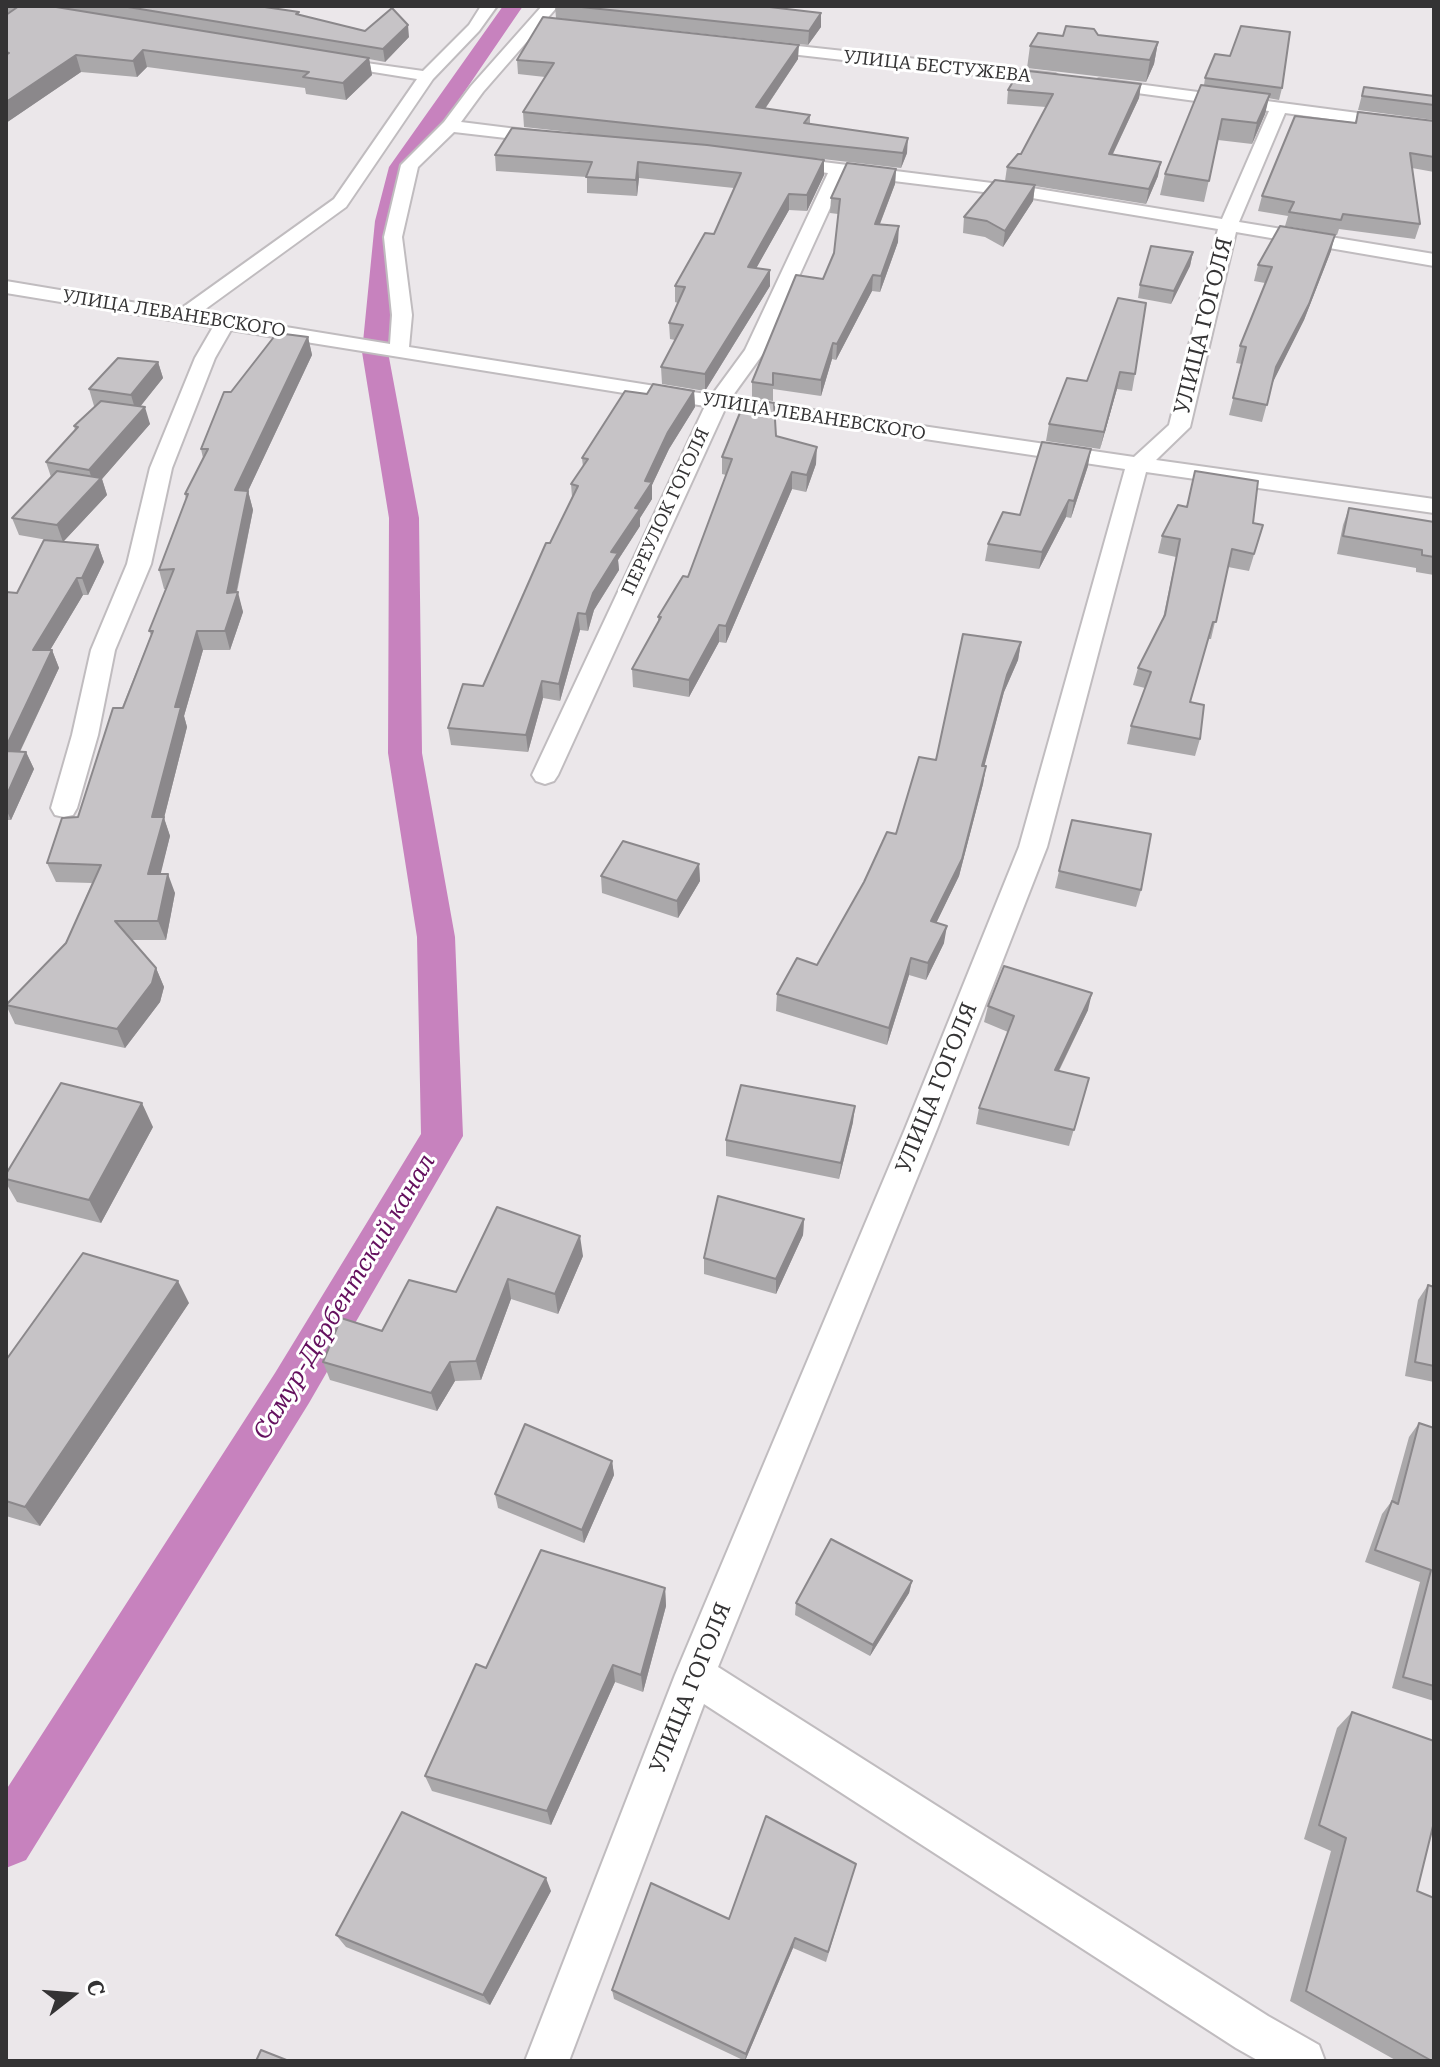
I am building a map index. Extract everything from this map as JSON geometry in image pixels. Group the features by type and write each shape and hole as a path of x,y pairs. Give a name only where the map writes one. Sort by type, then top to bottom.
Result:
{"street":[{"path":"182,317 340,203 427,76 474,28 489,6"},
{"path":"384,351 402,315 393,237 410,165 450,126 477,89 545,18"},
{"name":"УЛИЦА БЕСТУЖЕВА","path":"748,46 1080,82 1434,128"},
{"path":"319,58 427,76"},
{"name":"УЛИЦА ГОГОЛЯ","path":"547,2061 695,1675 921,1129 1033,847 1137,466 1179,427 1228,226 1279,108"},
{"path":"450,126 485,133 572,140"},
{"path":"765,159 1032,193 1434,260"},
{"name":"ПЕРЕУЛОК ГОГОЛЯ","path":"545,775 717,403 755,351 839,168"},
{"name":"УЛИЦА ЛЕВАНЕВСКОГО","path":"6,287 717,403 1137,466 1434,506"},
{"path":"64,808 85,735 103,650 139,564 161,468 205,358 226,322"},
{"path":"695,1675 1252,2032 1303,2061"}],"building":[{"path":"19,6 50,6 369,58 343,83 303,77 309,72 143,50 133,61 76,55 6,102 6,55 9,53 6,52 6,15"},
{"path":"122,6 258,6 299,12 296,14 365,31 392,8 408,25 383,49"},
{"path":"572,6 761,6 821,13 809,31"},
{"path":"543,17 799,45 756,107 810,115 804,123 908,138 903,153 523,112 554,63 517,60"},
{"path":"1066,26 1094,29 1098,35 1158,42 1150,60 1030,46 1038,33 1063,36"},
{"path":"1241,26 1290,32 1282,88 1205,78 1215,54 1230,56"},
{"path":"1020,70 1141,84 1109,154 1161,162 1149,189 1007,167 1021,154 1053,94 1008,90"},
{"path":"1201,85 1270,94 1257,123 1222,119 1209,181 1165,174"},
{"path":"1364,87 1434,96 1434,105 1362,96"},
{"path":"1358,112 1434,121 1434,157 1410,153 1420,224 1343,214 1341,220 1289,212 1294,202 1262,196 1295,116 1356,123"},
{"path":"512,128 707,145 824,160 807,195 789,194 748,267 770,270 705,374 661,367 683,325 669,323 685,287 675,286 705,233 714,234 741,173 638,162 636,180 586,177 592,162 495,155"},
{"path":"847,163 896,169 875,224 899,226 881,276 873,275 837,344 833,343 821,380 773,373 773,385 752,382 796,275 823,279 834,253 840,199 831,198"},
{"path":"995,180 1035,185 1005,231 987,221 964,217"},
{"path":"1280,226 1335,235 1309,304 1276,367 1267,405 1233,398 1246,347 1240,346 1272,267 1258,265"},
{"path":"1151,246 1193,252 1174,291 1140,285"},
{"path":"1118,298 1146,303 1135,374 1120,372 1104,432 1049,424 1067,378 1087,381"},
{"path":"277,333 308,337 235,490 248,491 227,593 238,592 225,631 197,631 175,707 181,707 152,817 164,817 148,874 168,874 158,921 115,921 156,968 152,983 117,1029 6,1005 66,943 101,865 47,863 62,818 78,817 113,708 123,708 153,631 149,631 174,569 159,570 188,494 185,494 208,449 201,449 224,392 231,392"},
{"path":"118,358 158,362 131,395 89,389"},
{"path":"653,384 694,391 668,432 645,481 652,482 635,508 640,509 611,552 618,553 593,593 586,614 578,613 559,684 542,681 526,735 448,728 463,684 483,686 546,543 550,543 578,486 571,484 588,459 582,458 625,391 647,394"},
{"path":"746,398 774,403 776,436 817,447 807,475 792,472 726,626 719,625 689,680 632,669 661,617 658,617 683,576 688,577 732,459 722,457"},
{"path":"101,401 145,407 89,470 46,462 78,427 74,426"},
{"path":"1042,442 1091,449 1074,501 1069,500 1042,552 988,544 1003,512 1020,515"},
{"path":"57,471 101,478 57,525 12,518"},
{"path":"1195,471 1258,481 1253,523 1263,525 1254,554 1232,549 1216,622 1213,622 1190,702 1204,705 1200,739 1131,726 1151,672 1138,668 1165,615 1180,539 1162,536 1178,505 1187,507"},
{"path":"1349,508 1434,522 1434,557 1422,555 1422,550 1343,536"},
{"path":"44,540 98,545 82,578 77,578 33,650 52,650 6,747 6,592 17,593"},
{"path":"963,634 1021,642 1007,675 982,766 986,766 962,859 931,921 947,926 928,963 911,958 889,1028 777,994 797,958 817,965 864,882 887,832 896,834 919,757 936,760"},
{"path":"6,751 26,752 6,797"},
{"path":"1072,820 1151,834 1141,890 1059,871"},
{"path":"623,841 699,864 677,901 601,876"},
{"path":"1004,966 1092,993 1055,1070 1089,1078 1074,1130 979,1108 1014,1016 988,1006"},
{"path":"61,1083 142,1103 89,1200 6,1179 6,1174"},
{"path":"741,1085 855,1106 841,1163 726,1140"},
{"path":"718,1196 804,1219 776,1279 704,1258"},
{"path":"497,1207 580,1236 555,1294 508,1279 476,1361 450,1362 431,1393 323,1362 341,1318 382,1331 409,1280 456,1292"},
{"path":"83,1253 178,1281 25,1507 6,1501 6,1360"},
{"path":"1428,1285 1434,1287 1434,1366 1415,1362"},
{"path":"1419,1423 1434,1428 1434,1686 1403,1677 1431,1570 1375,1550 1392,1501 1398,1504"},
{"path":"525,1424 612,1461 582,1530 495,1494"},
{"path":"831,1539 912,1581 873,1645 796,1603"},
{"path":"541,1550 665,1588 641,1675 613,1665 547,1811 425,1776 476,1664 486,1668"},
{"path":"1352,1712 1434,1741 1434,1822 1417,1891 1434,1898 1434,2061 1306,1991 1346,1838 1319,1825"},
{"path":"402,1812 546,1878 483,1995 336,1935"},
{"path":"766,1816 856,1864 828,1952 795,1938 746,2054 612,1990 651,1883 729,1919"},
{"path":"261,2050 289,2061 256,2061"}],"waterway":[{"name":"Самур-Дербентский канал","path":"6,1840 292,1388 442,1136 436,937 405,753 404,518 375,352 387,221 401,167 513,6"}]}
